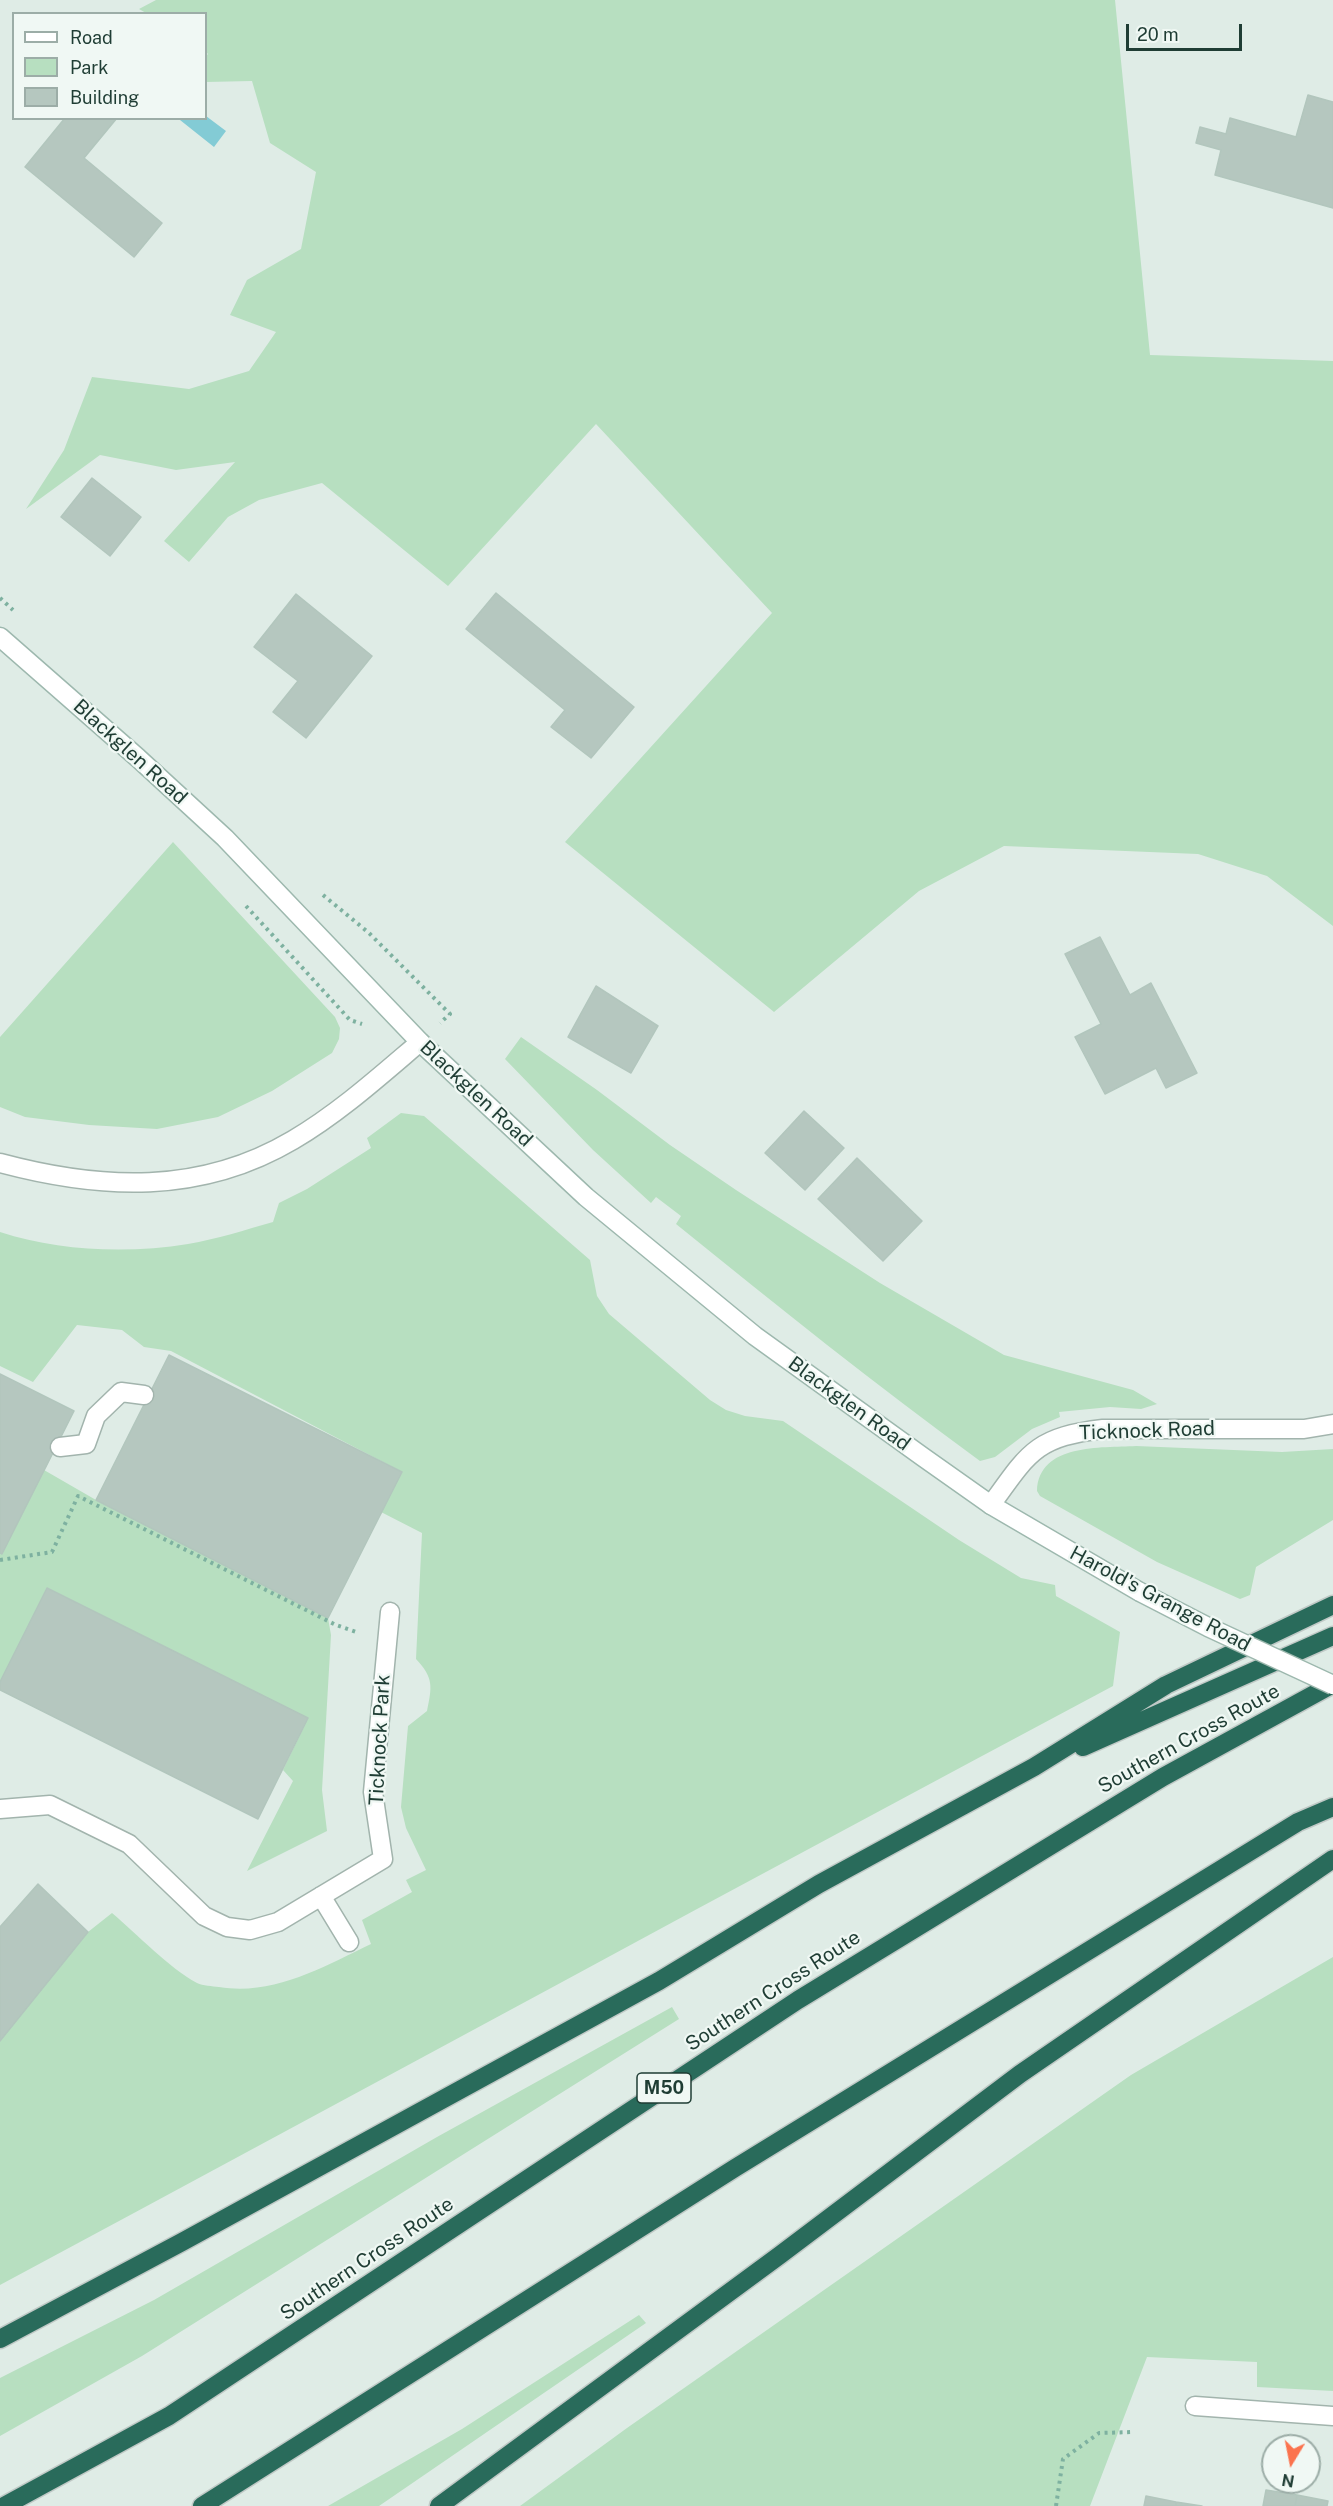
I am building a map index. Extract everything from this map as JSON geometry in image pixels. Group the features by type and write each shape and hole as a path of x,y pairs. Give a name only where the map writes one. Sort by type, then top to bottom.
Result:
{"highway":[{"path":"0,2339 648,1987 819,1884 1034,1767 1166,1685 1333,1605"},
{"path":"1034,1767 1132,1727 1333,1636"},
{"name":"Southern Cross Route","path":"4,2506 169,2416 808,1994 1163,1777 1333,1685"},
{"path":"202,2506 745,2162 1298,1822 1333,1807"},
{"path":"440,2506 752,2276 1020,2074 1333,1859"}],"street":[{"name":"Blackglen Road","path":"0,637 225,838 420,1042 570,1183 755,1336 991,1505"},
{"path":"0,1163 92,1182 129,1184 166,1182 220,1170 260,1157 292,1141 329,1116 420,1042"},
{"path":"60,1447 86,1444 96,1416 121,1392 144,1395"},
{"name":"Ticknock Road","path":"991,1505 1028,1456 1048,1440 1074,1432 1115,1429 1304,1429 1333,1424"},
{"name":"Harold's Grange Road","path":"991,1505 1140,1592 1208,1627 1333,1685"},
{"name":"Ticknock Park","path":"0,1809 50,1805 129,1844 204,1916 227,1927 250,1930 278,1922 382,1859 373,1792 390,1611"},
{"path":"321,1896 349,1942"},
{"path":"1195,2406 1333,2416"}],"path":[{"path":"0,1560 52,1552 78,1496 336,1625 386,1641"},
{"path":"1056,2506 1063,2459 1099,2433 1134,2432"}],"green space":[{"path":"156,0 1115,0 1150,355 1333,361 1333,926 1267,876 1198,854 1004,846 919,891 774,1012 565,842 772,613 596,424 448,586 322,483 259,500 228,517 189,562 164,541 235,462 176,470 100,455 26,509 64,450 92,377 189,389 249,371 276,332 230,315 247,280 301,249 316,172 270,143 252,81 207,82 207,12 144,12 139,9"},
{"path":"173,842 335,1017 340,1028 339,1039 332,1053 272,1091 218,1117 157,1129 89,1125 25,1117 0,1107 0,1037"},
{"path":"521,1037 736,1190 880,1283 1004,1355 1133,1390 1157,1404 1141,1409 1110,1407 1059,1412 1060,1417 1032,1429 995,1457 980,1461 751,1285 676,1224 681,1216 656,1197 651,1203 593,1150 505,1059"},
{"path":"401,1113 424,1116 590,1260 597,1296 609,1314 710,1400 726,1410 745,1416 783,1421 959,1540 1021,1578 1055,1585 1056,1596 1120,1632 1113,1686 0,2285 0,2041 88,1932 112,1913 175,1969 197,1983 208,1986 239,1989 279,1983 298,1978 371,1944 362,1920 412,1892 406,1880 426,1870 406,1828 401,1807 408,1726 427,1711 430,1683 429,1677 416,1659 422,1533 381,1512 402,1472 171,1351 144,1347 122,1330 77,1325 33,1382 0,1366 0,1232 69,1247 117,1250 199,1242 273,1222 279,1203 307,1189 371,1148 367,1138"},
{"path":"1136,1446 1282,1452 1333,1449 1333,1520 1256,1567 1250,1595 1240,1599 1157,1562 1040,1496 1037,1491 1040,1475 1048,1464 1060,1456 1090,1448"},
{"path":"44,1470 96,1500 328,1618 331,1635 322,1790 327,1831 247,1871 293,1781 283,1770 308,1718 47,1589 0,1682 0,1553"},
{"path":"1333,1957 1333,2391 1257,2387 1257,2362 1147,2357 1090,2506 520,2506 627,2428 1131,2075"},
{"path":"672,2007 679,2019 142,2356 0,2436 0,2378 154,2300 437,2137"},
{"path":"639,2315 646,2323 379,2506 328,2506 462,2429"}],"water":[{"path":"207,117 226,131 214,147 180,120 207,120"}],"building":[{"path":"1308,95 1333,102 1333,208 1215,175 1221,150 1196,143 1200,127 1226,134 1230,118 1296,137"},
{"path":"63,120 115,120 84,158 162,223 134,257 25,167"},
{"path":"92,478 141,517 110,556 61,517"},
{"path":"496,593 634,707 591,758 551,727 565,710 466,629"},
{"path":"296,594 372,656 306,738 273,712 298,681 254,647"},
{"path":"1100,937 1130,995 1151,983 1197,1073 1166,1088 1156,1068 1105,1094 1075,1037 1101,1024 1065,954"},
{"path":"596,986 658,1026 631,1073 568,1037"},
{"path":"804,1111 844,1148 805,1190 765,1153"},
{"path":"857,1158 922,1221 883,1261 818,1199"},
{"path":"169,1355 402,1472 328,1618 96,1500"},
{"path":"0,1374 74,1411 2,1554 0,1553"},
{"path":"47,1588 308,1718 258,1819 0,1690 0,1682"},
{"path":"38,1884 88,1932 0,2041 0,1927"},
{"path":"1265,2494 1297,2495 1295,2506 1263,2506"},
{"path":"1297,2495 1328,2501 1327,2506 1295,2506"},
{"path":"1146,2496 1176,2502 1176,2506 1144,2506"},
{"path":"1176,2502 1202,2506 1176,2506"}]}
